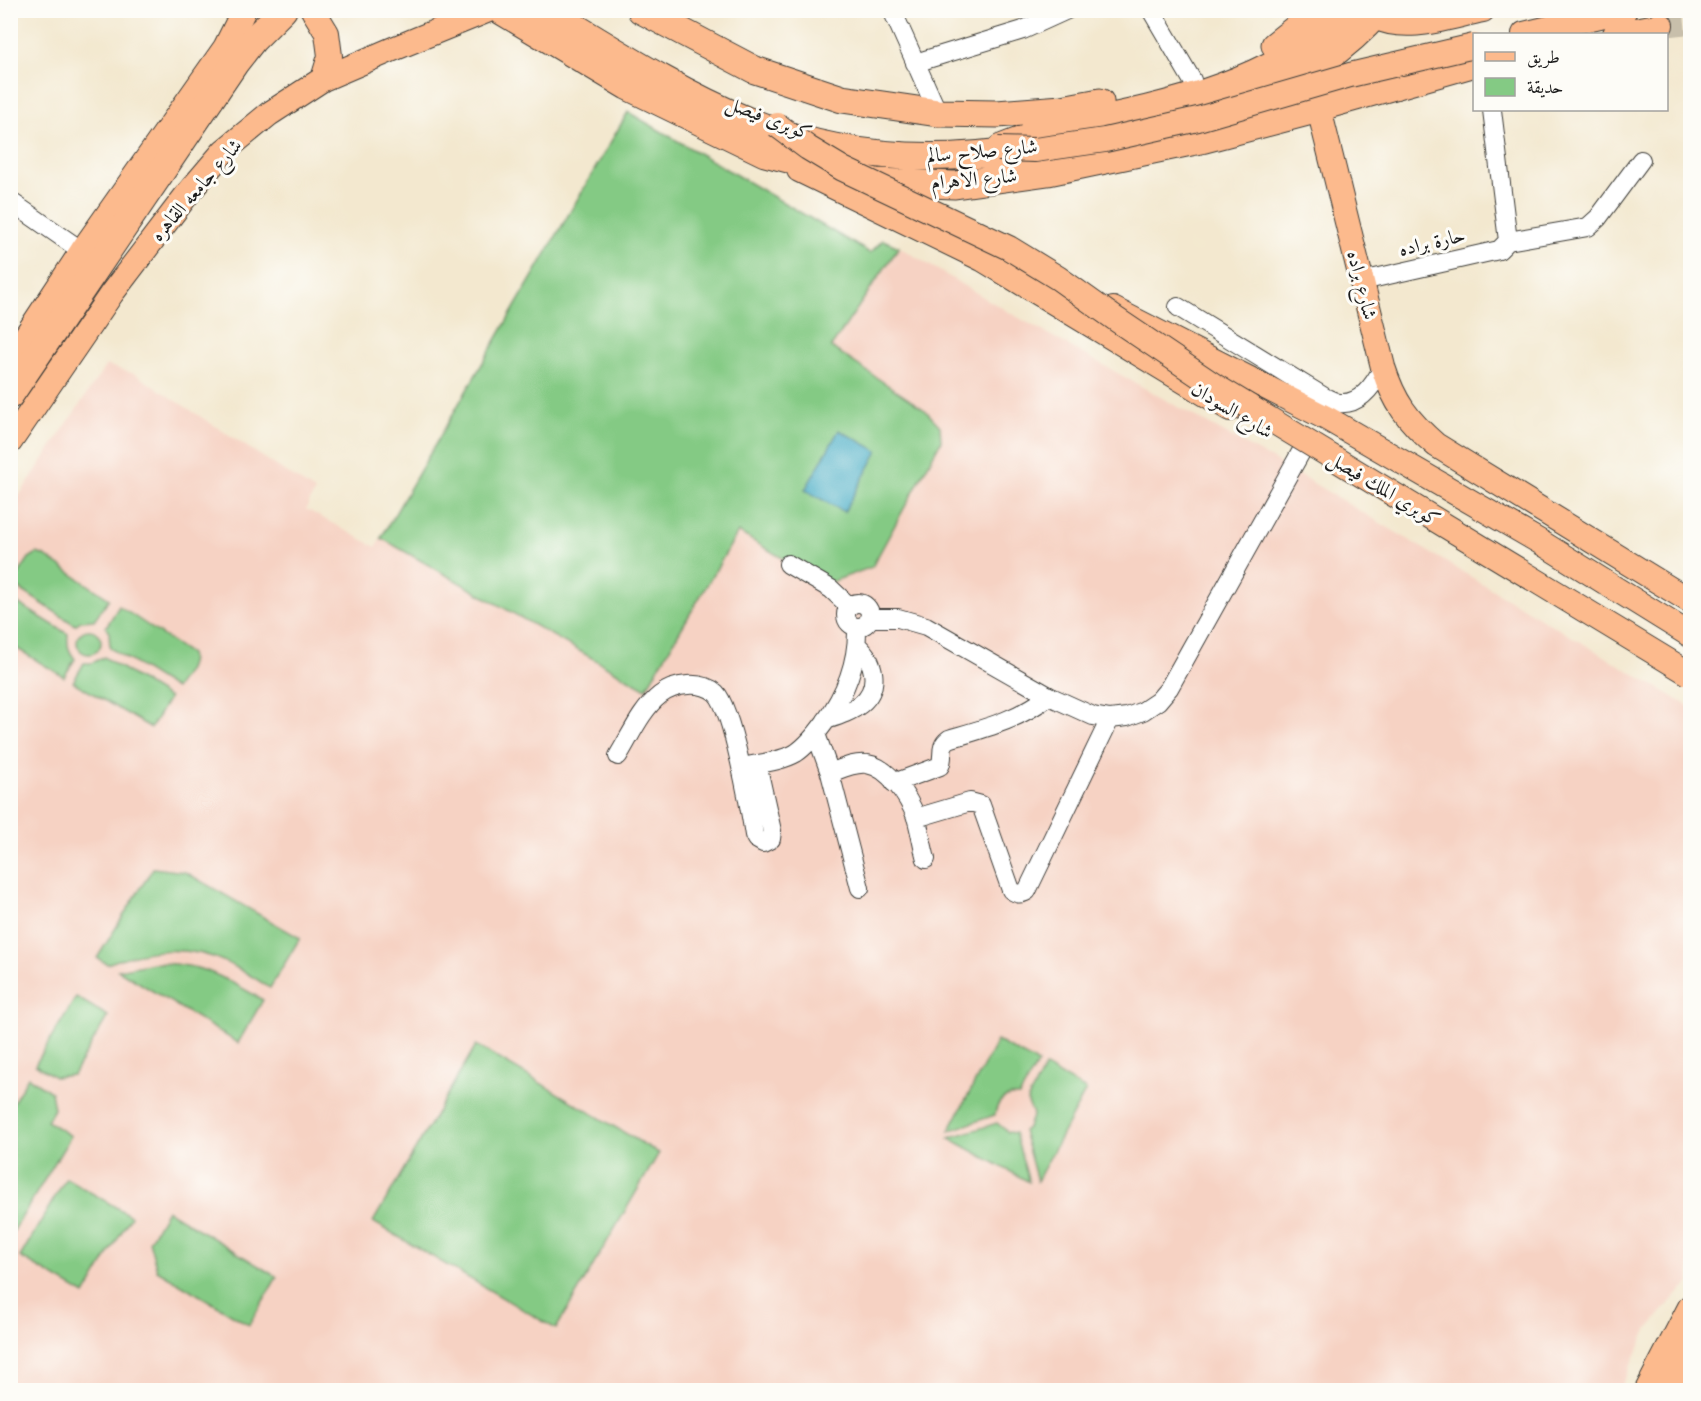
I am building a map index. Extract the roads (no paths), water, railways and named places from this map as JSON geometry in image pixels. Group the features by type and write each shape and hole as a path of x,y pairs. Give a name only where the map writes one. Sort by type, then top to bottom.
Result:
{"highway":[{"path":"10,395 235,63 253,40 283,10"},
{"name":"شارع الاهرام","path":"500,10 531,31 627,86 765,153 876,182 955,184 1077,167 1205,139 1319,109"},
{"name":"شارع صلاح سالم","path":"548,10 668,81 747,121 829,146 872,154 915,158 958,158 1044,146 1273,88 1303,74 1330,57 1368,13"},
{"name":"كوبرى فيصل","path":"561,10 732,105 777,125 831,141 886,150 942,153 998,149 1041,134 1206,93 1263,68 1368,13"},
{"path":"641,10 755,70 843,99 938,113 997,114 1062,109 1133,96 1192,80 1246,61 1272,47 1319,10"},
{"path":"1044,146 1077,167"},
{"path":"820,167 872,154"}],"main road":[{"path":"10,360 82,251 225,48 244,10"},
{"path":"313,10 327,33 330,56 322,79"},
{"name":"شارع جامعه القاهره","path":"10,442 96,314 189,192 224,151 268,114 322,79 489,10"},
{"path":"1368,13 1391,24 1409,25 1483,10"},
{"path":"1528,33 1625,10"},
{"path":"1619,33 1661,25"},
{"path":"998,149 1035,150 1105,140 1198,120 1350,75 1473,46"},
{"name":"شارع الاهرام","path":"1319,109 1473,65"},
{"name":"شارع براده","path":"1319,109 1383,367 1390,390 1402,411 1417,430 1436,445 1690,602"},
{"name":"كوبري الملك فيصل","path":"777,125 808,148 843,169 1009,248 1058,278 1215,386 1690,674"},
{"name":"شارع السودان","path":"765,153 982,259 1690,685"},
{"name":"كوبري الملك فيصل","path":"982,259 1040,276 1136,319 1328,419 1542,543 1690,634"},
{"path":"1668,1390 1685,1336 1690,1307"},
{"path":"1647,1390 1685,1336"}],"street":[{"path":"891,10 938,113"},
{"path":"915,63 1023,30 1067,10"},
{"path":"1151,10 1192,80"},
{"path":"1492,111 1508,240"},
{"name":"حارة براده","path":"1362,281 1499,250 1508,240 1588,227 1598,218 1641,160"},
{"path":"10,201 82,251"},
{"path":"1178,308 1326,398 1339,403 1353,401 1365,394 1376,382 1383,367"},
{"path":"863,622 898,618 926,626 1049,696 1086,713 1110,718 1127,717 1143,711 1158,701 1169,688 1301,452"},
{"path":"749,765 784,759 796,753 821,727 843,694 849,680 863,622 870,613 865,606 857,603 849,606 831,589 788,564"},
{"path":"821,727 862,703 873,687 873,668 870,659 857,645"},
{"path":"618,756 649,706 660,695 674,687 689,685 704,687 715,692 723,702 749,765 762,825"},
{"path":"894,783 940,766 941,749 949,739 1008,721 1049,696"},
{"path":"916,818 970,802 981,805 1011,890 1022,894 1027,891 1110,718"},
{"path":"821,727 830,773 860,888"},
{"path":"830,773 855,765 867,764 878,767 906,799 916,818 926,858"}],"water":[{"path":"839,430 878,451 844,512 805,490"}],"tunnel":[{"path":"1661,25 1690,22"}]}
